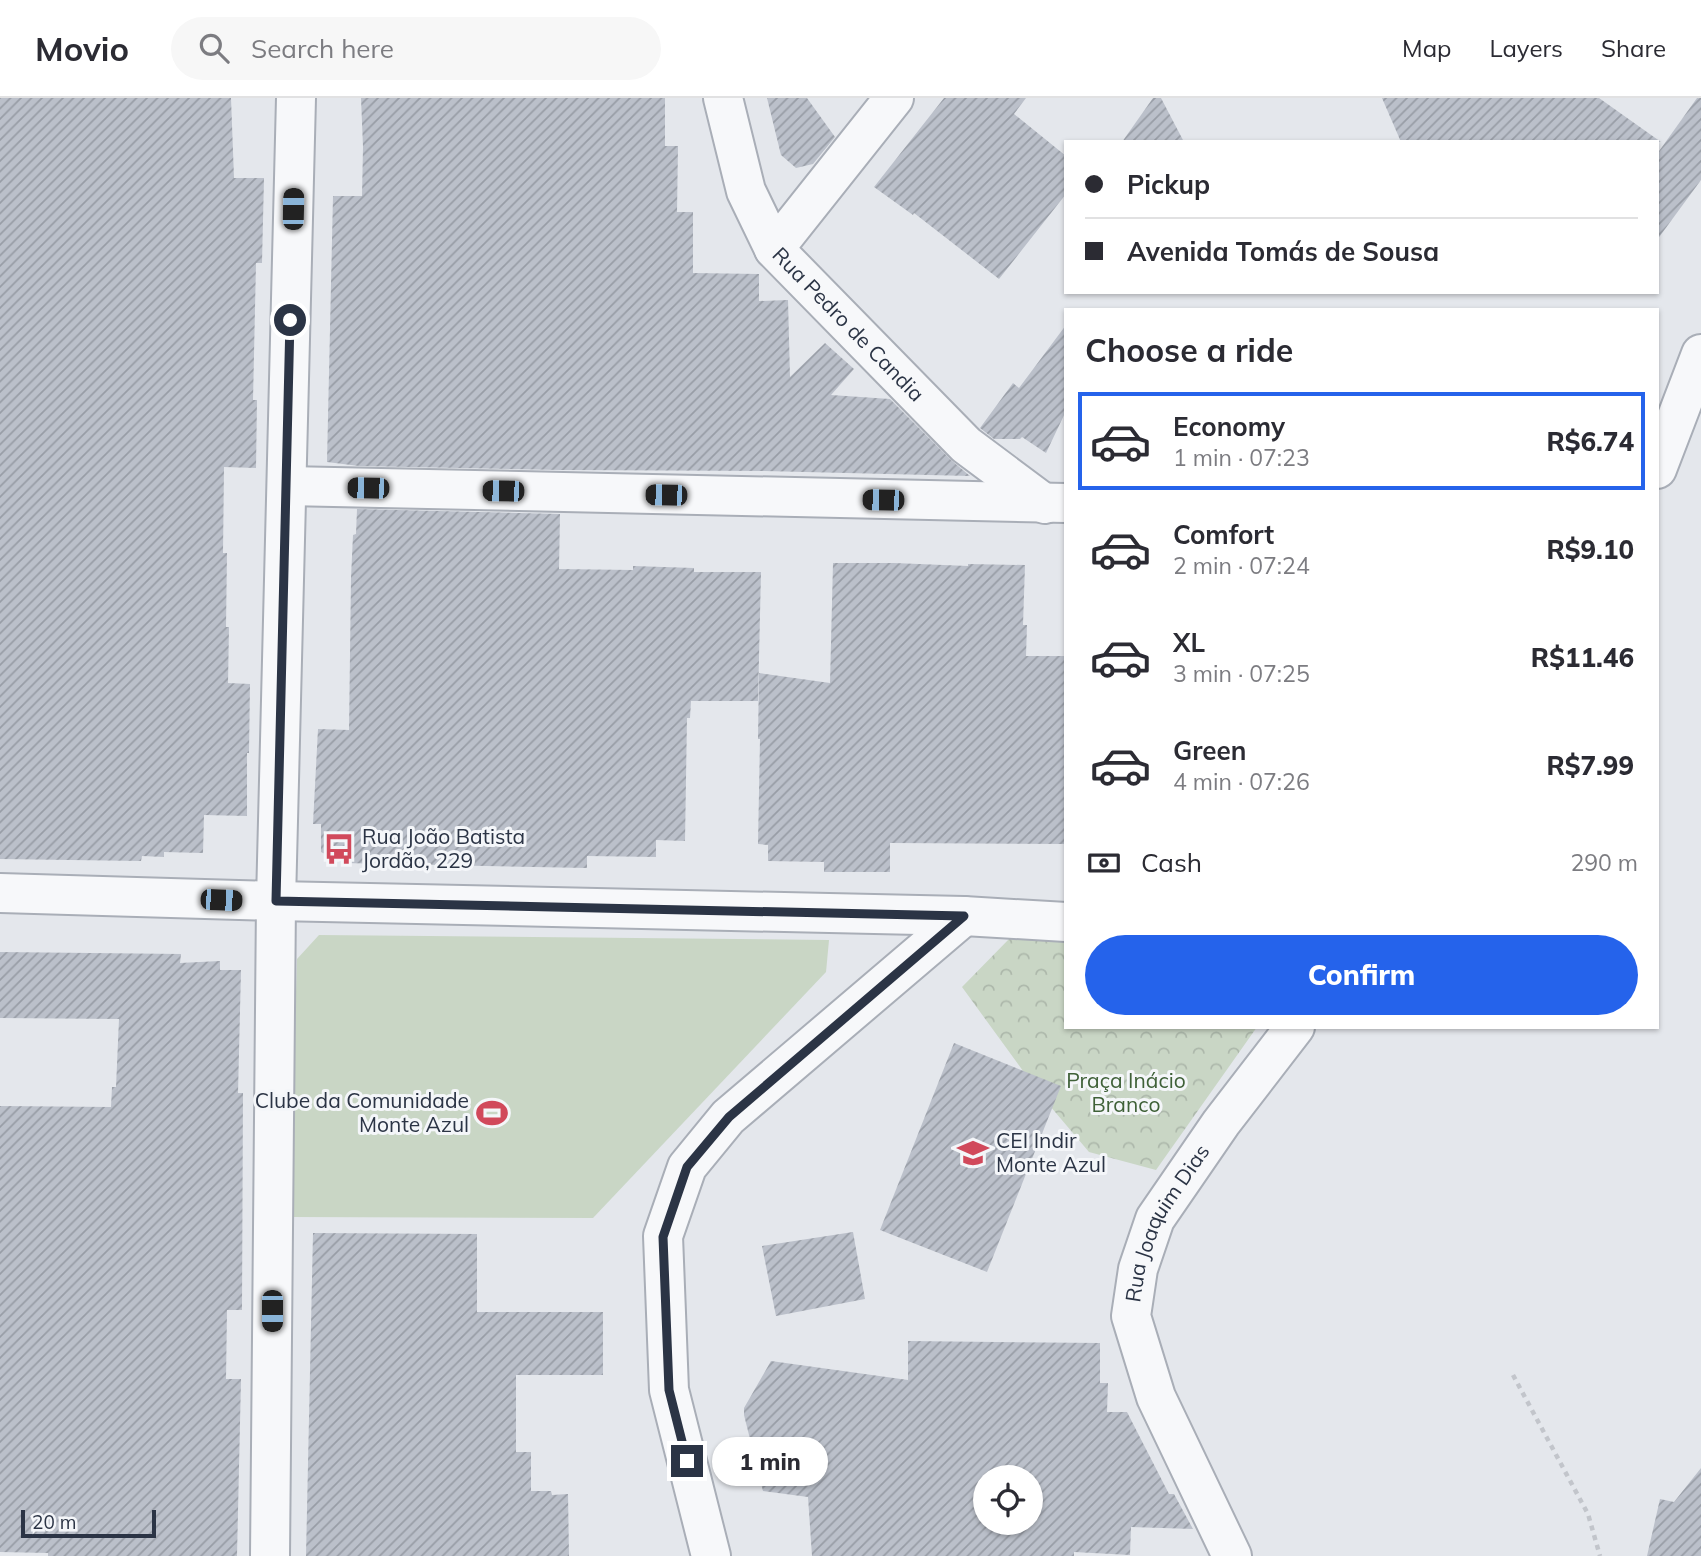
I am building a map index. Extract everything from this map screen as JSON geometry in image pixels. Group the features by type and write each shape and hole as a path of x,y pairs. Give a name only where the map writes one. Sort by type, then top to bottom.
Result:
{"street":[{"path":"270,1556 276,901 296,98"},
{"name":"Rua Pedro de Candia","path":"723,98 746,191 774,249 966,445 1056,504"},
{"path":"774,249 894,98"},
{"path":"1659,464 1701,354"},
{"path":"286,486 1056,504"},
{"path":"0,893 964,916 1064,922"},
{"path":"711,1556 669,1390 663,1237 687,1167 729,1117 964,916"},
{"name":"Rua Joaquim Dias","path":"1232,1556 1156,1396 1131,1316 1138,1269 1155,1219 1221,1123 1293,1029"}],"path":[{"path":"1513,1375 1588,1514 1601,1556"}],"green space":[{"name":"Clube da Comunidade Monte Azul","path":"319,935 829,940 826,972 593,1218 289,1217 297,959"},
{"name":"Praça Inácio Branco","path":"1010,938 1064,940 1064,1029 1256,1029 1156,1170 1089,1152 1039,1093 962,987"}],"building":[{"path":"0,98 231,98 234,178 264,178 262,263 256,263 253,400 257,400 256,468 224,467 223,553 227,553 228,683 250,684 247,816 204,815 203,853 164,852 164,857 142,856 141,861 0,859"},
{"path":"361,98 665,98 665,146 678,146 677,212 693,212 693,273 759,274 759,301 788,300 790,377 825,343 854,369 831,395 890,399 970,476 359,466 327,462 333,196 362,196"},
{"path":"767,98 807,98 835,137 813,164 796,168 781,155"},
{"path":"944,98 1026,98 1014,114 1064,154 1064,197 999,279 914,213 913,215 874,187"},
{"path":"1153,98 1161,98 1183,140 1123,140"},
{"path":"1382,98 1599,98 1658,140 1400,140"},
{"path":"1697,98 1701,98 1701,180 1659,237 1659,151"},
{"path":"1064,328 1064,415 1046,453 1022,437 994,439 980,428 1013,383 1019,388"},
{"path":"357,509 560,514 559,569 633,570 633,566 694,568 694,572 761,572 758,701 691,701 690,718 687,718 685,841 656,840 656,857 587,856 587,868 343,863 321,852 321,824 313,824 318,729 349,730 351,578"},
{"path":"833,563 1025,565 1023,625 1027,625 1026,656 1064,656 1064,844 890,843 890,872 824,872 824,862 768,861 768,845 758,844 759,673 830,683"},
{"path":"0,952 181,954 180,963 220,961 220,970 241,970 238,1093 243,1093 242,1310 227,1310 226,1379 241,1379 237,1556 48,1556 48,1553 0,1552 0,1106 111,1107 112,1087 116,1087 119,1019 0,1018"},
{"path":"954,1043 1061,1086 987,1272 880,1230"},
{"path":"853,1232 865,1299 776,1316 762,1246"},
{"path":"313,1233 477,1234 477,1312 603,1312 603,1375 516,1375 516,1452 531,1452 531,1491 551,1491 552,1495 568,1494 569,1556 306,1556"},
{"path":"908,1341 1100,1343 1100,1383 1108,1383 1107,1412 1127,1412 1169,1494 1174,1494 1193,1529 1131,1527 1130,1555 1074,1552 1074,1556 812,1556 808,1497 763,1491 744,1415 744,1408 771,1361 908,1380"},
{"path":"1701,1468 1701,1556 1647,1556 1660,1499 1674,1502"}],"place":[{"name":"Rua João Batista Jordão, 229","path":"339,849"},
{"name":"Clube da Comunidade Monte Azul","path":"492,1113"},
{"name":"CEI Indir Monte Azul","path":"973,1153"}],"route":[{"path":"290,320 276,901 964,916 729,1117 687,1167 663,1237 669,1390 687,1461"}]}
